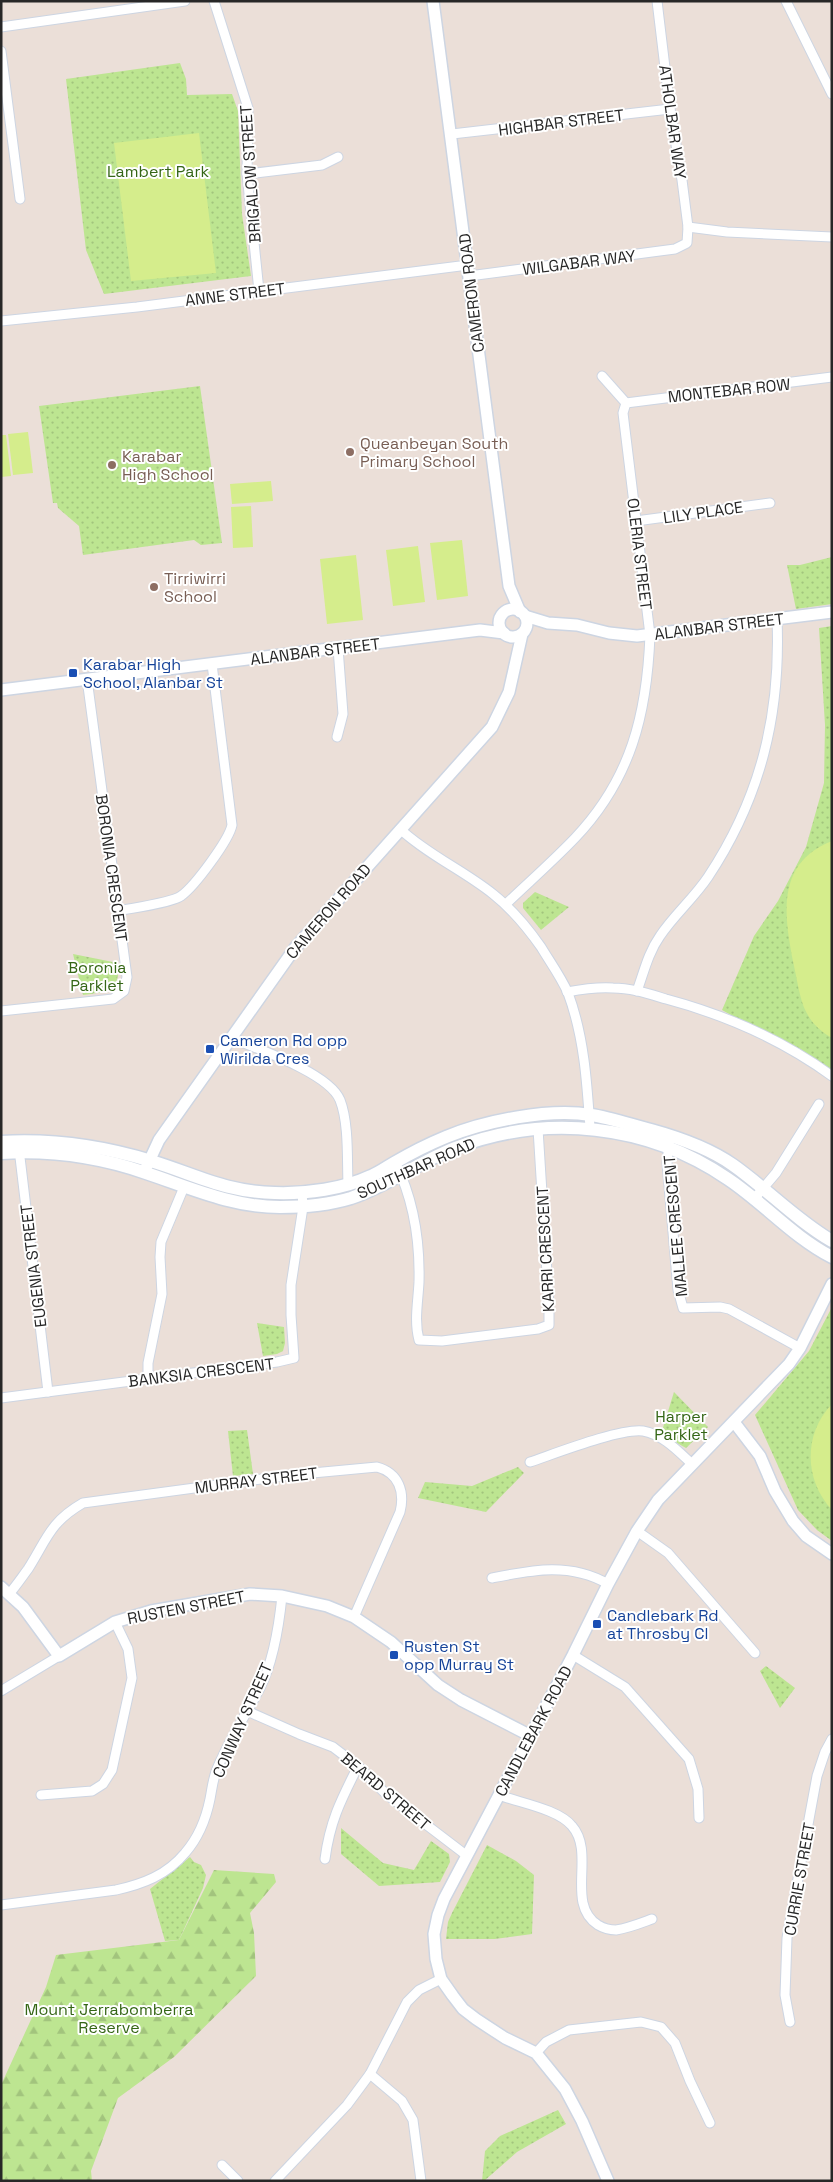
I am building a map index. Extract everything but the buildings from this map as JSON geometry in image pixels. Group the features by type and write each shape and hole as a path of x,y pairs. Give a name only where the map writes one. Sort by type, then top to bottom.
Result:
{"main road":[{"name":"SOUTHBAR ROAD","path":"1,1153 19,1146 74,1144 148,1160 236,1190 277,1193 302,1192 348,1184 372,1176 447,1136 488,1123 533,1116 589,1114 718,1156 764,1189 816,1232 832,1241"},
{"name":"SOUTHBAR ROAD","path":"1,1142 76,1156 144,1172 227,1201 253,1206 303,1207 351,1198 402,1175 437,1156 471,1142 506,1133 538,1129 590,1128 669,1141 754,1199 803,1240 832,1257"}],"street":[{"path":"1,26 185,1"},
{"name":"BRIGALOW STREET","path":"214,1 248,108 247,174 259,291"},
{"name":"CAMERON ROAD","path":"433,1 452,134 508,586 502,616"},
{"name":"ATHOLBAR WAY","path":"657,1 670,109 688,227 687,242"},
{"path":"786,1 832,94"},
{"path":"1,51 20,199"},
{"name":"HIGHBAR STREET","path":"452,134 670,109"},
{"path":"247,174 322,165 338,157"},
{"path":"688,227 727,232 832,236"},
{"name":"WILGABAR WAY","path":"469,270 675,249 683,247 687,242"},
{"name":"ANNE STREET","path":"1,321 259,291 469,270"},
{"path":"602,376 626,403"},
{"name":"MONTEBAR ROW","path":"626,403 832,377"},
{"name":"OLERIA STREET","path":"506,904 575,837 609,793 627,759 641,718 649,666 650,636 623,413 626,403"},
{"name":"LILY PLACE","path":"636,521 770,503"},
{"name":"CAMERON ROAD","path":"508,586 523,614"},
{"path":"506,634 517,636 524,632 527,621 523,614 512,610 502,616 500,626 506,634 516,659"},
{"name":"ALANBAR STREET","path":"523,614 548,623 577,625 624,635 650,636 832,612"},
{"name":"ALANBAR STREET","path":"480,630 502,616"},
{"path":"637,991 646,960 661,935 707,880 727,848 748,807 761,772 772,717 779,652 778,619"},
{"name":"ALANBAR STREET","path":"524,632 548,623"},
{"name":"ALANBAR STREET","path":"1,690 480,630 506,634"},
{"name":"CAMERON ROAD","path":"144,1172 159,1140 295,948 492,728 509,692 524,632"},
{"path":"337,737 343,708 338,648"},
{"path":"118,911 181,896 222,848 230,834 231,816 212,664"},
{"name":"BORONIA CRESCENT","path":"2,1008 113,999 124,991 127,977 87,679"},
{"path":"400,829 414,841 478,882 506,904 531,932 553,965 568,992 580,1035 590,1128"},
{"path":"568,992 588,988 615,988 637,991 701,1009 737,1022 784,1046 832,1076"},
{"path":"231,1038 310,1072 332,1087 340,1099 343,1112 348,1184"},
{"path":"754,1199 776,1173 819,1104"},
{"name":"KARRI CRESCENT","path":"396,1162 410,1196 417,1233 419,1267 416,1320 419,1340 442,1341 527,1331 549,1325 538,1129"},
{"name":"MALLEE CRESCENT","path":"669,1141 667,1163 678,1290 683,1308 726,1308 800,1348"},
{"name":"EUGENIA STREET","path":"19,1146 48,1392"},
{"path":"148,1378 148,1363 162,1301 161,1242 184,1187"},
{"name":"BANKSIA CRESCENT","path":"1,1398 277,1362 294,1358 291,1285 303,1207 302,1192"},
{"name":"CANDLEBARK ROAD","path":"608,2181 582,2121 564,2089 536,2054 505,2038 463,2009 441,1979 435,1951 434,1934 438,1915 466,1855 637,1531 658,1500 691,1463 734,1422 789,1364 800,1348 832,1284"},
{"path":"734,1422 760,1456 775,1491 793,1521 806,1536 832,1554"},
{"path":"530,1462 625,1432 643,1432 656,1436 675,1448 691,1463"},
{"name":"MURRAY STREET","path":"5,1591 28,1568 51,1529 68,1512 83,1503 291,1475 377,1467 386,1470 396,1479 401,1489 402,1501 400,1512 354,1617"},
{"path":"637,1531 668,1552 756,1654"},
{"path":"492,1578 538,1569 557,1569 590,1574 608,1584"},
{"path":"5,1591 35,1622 59,1656"},
{"name":"RUSTEN STREET","path":"1,1691 115,1622 151,1611 213,1599 250,1594 282,1596 327,1606 354,1617 391,1642 438,1685 461,1700 529,1735"},
{"name":"CONWAY STREET","path":"1,1905 116,1890 148,1881 171,1867 185,1854 201,1830 216,1772 236,1729 261,1686 280,1620 282,1596"},
{"path":"40,1795 92,1791 103,1784 112,1770 132,1678 128,1648 115,1622"},
{"path":"573,1655 625,1687 689,1759 698,1788 698,1818"},
{"name":"BEARD STREET","path":"247,1711 298,1734 333,1747 358,1766 386,1794 466,1855"},
{"name":"CURRIE STREET","path":"790,2022 784,1995 787,1938 817,1776 824,1752 832,1739"},
{"path":"325,1859 328,1834 336,1810 358,1766"},
{"path":"499,1795 557,1814 572,1826 579,1837 583,1901 586,1912 592,1921 603,1928 615,1930 652,1919"},
{"path":"275,2181 347,2105 370,2074 407,2002 419,1990 441,1979"},
{"path":"536,2054 546,2042 569,2030 641,2022 661,2027 676,2043 690,2081 710,2123"},
{"path":"370,2074 402,2101 413,2120 420,2181"},
{"path":"222,2164 238,2181"}],"green space":[{"name":"Lambert Park","path":"180,63 186,79 187,95 232,94 238,111 242,214 251,276 104,294 86,250 66,79"},
{"path":"199,133 216,273 131,281 114,143"},
{"path":"200,386 222,543 201,545 194,540 83,555 79,526 58,508 57,503 53,503 39,406"},
{"path":"28,432 33,473 13,475 8,434"},
{"path":"1,435 6,435 11,476 1,477"},
{"path":"271,481 273,501 232,504 230,484"},
{"path":"251,506 253,547 233,548 231,507"},
{"path":"462,540 468,596 437,600 430,543"},
{"path":"418,546 425,602 393,606 386,550"},
{"path":"356,555 363,620 327,624 320,559"},
{"path":"832,557 832,604 796,609 787,565 800,565"},
{"path":"832,626 832,1077 783,1044 722,1010 754,936 778,901 806,847 824,783 825,725 819,628"},
{"path":"832,841 832,1038 814,1024 804,1007 790,947 787,911 788,893 792,877 801,863 814,851"},
{"path":"535,892 569,907 541,930 523,908 523,903"},
{"name":"Boronia Parklet","path":"73,954 118,963 117,979 114,985 99,993 83,995"},
{"path":"832,1307 832,1541 817,1530 798,1510 755,1415 809,1351"},
{"path":"257,1323 284,1327 285,1343 283,1351 263,1356"},
{"name":"Harper Parklet","path":"674,1392 708,1427 686,1448 661,1434"},
{"path":"832,1404 832,1510 816,1485 811,1457 816,1429"},
{"path":"247,1430 253,1474 233,1476 228,1431"},
{"path":"518,1467 524,1473 486,1512 418,1498 425,1482 472,1486"},
{"path":"766,1666 795,1688 780,1708 760,1671"},
{"path":"341,1828 383,1863 414,1870 431,1841 449,1854 450,1862 440,1882 379,1886 341,1854"},
{"path":"487,1845 516,1861 534,1875 532,1934 495,1939 446,1939 448,1922"},
{"path":"190,1857 194,1862 201,1865 206,1875 203,1888 179,1940 165,1941 150,1889"},
{"name":"Mount Jerrabomberra Reserve","path":"214,1870 274,1874 276,1882 250,1913 254,1933 256,1976 174,2057 118,2098 91,2171 92,2181 1,2181 1,2085 46,1987 56,1955 179,1940"},
{"path":"558,2110 566,2124 517,2152 482,2181 485,2151 500,2136"}],"place":[{"name":"Queanbeyan South Primary School","path":"350,452"},
{"name":"Karabar High School","path":"112,465"},
{"name":"Tirriwirri School","path":"154,587"},
{"name":"Karabar High School, Alanbar St","path":"73,673"},
{"name":"Cameron Rd opp Wirilda Cres","path":"210,1049"},
{"name":"Candlebark Rd at Throsby Cl","path":"597,1624"},
{"name":"Rusten St opp Murray St","path":"394,1655"}]}
